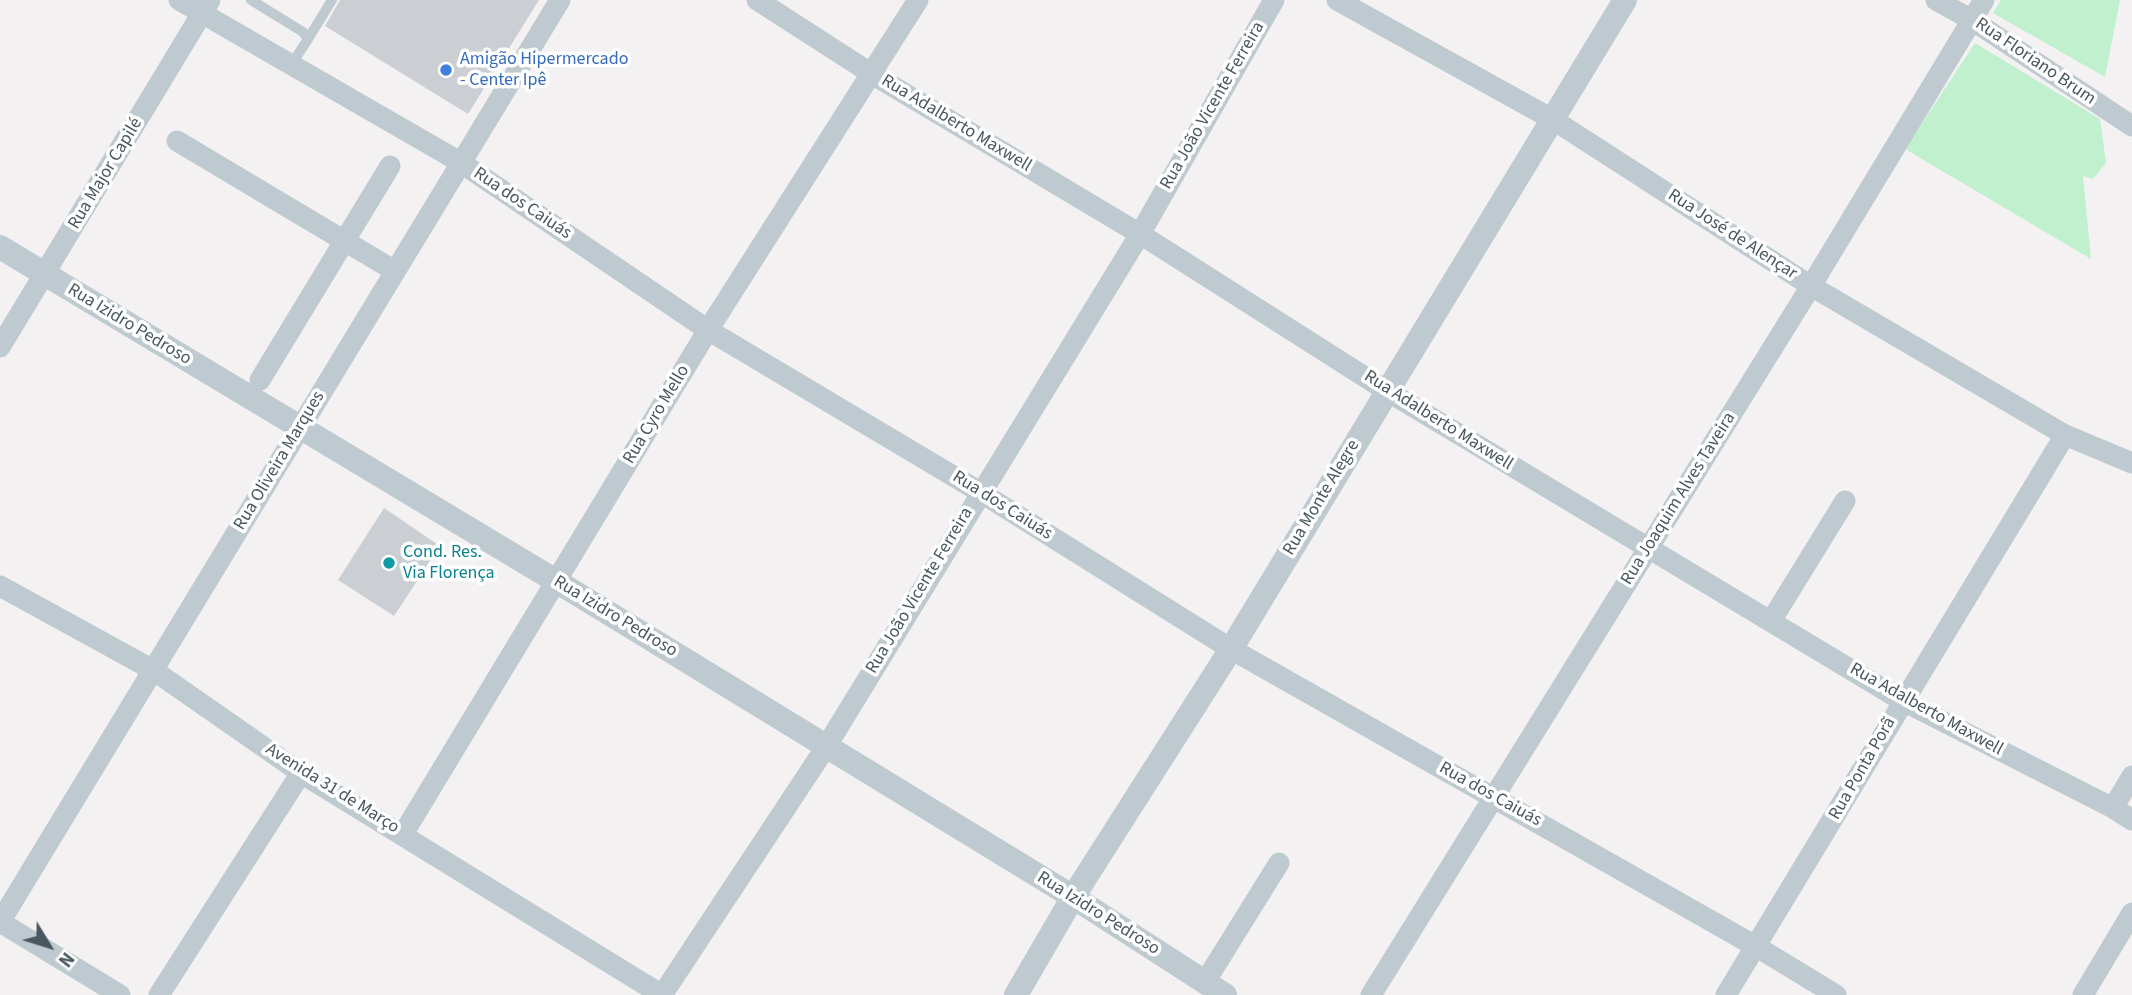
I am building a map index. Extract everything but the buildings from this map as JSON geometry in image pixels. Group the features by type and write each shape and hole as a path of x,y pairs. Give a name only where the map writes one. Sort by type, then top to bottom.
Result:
{"street":[{"name":"Rua dos Caiuás","path":"179,0 205,7 291,65 460,162 708,330 980,492 1231,649 1757,947 1836,995"},
{"name":"Rua Oliveira Marques","path":"0,922 560,0"},
{"name":"Rua Adalberto Maxwell","path":"757,0 872,74 1140,234 1387,391 1648,550 1903,701 2132,820"},
{"name":"Rua Cyro Mello","path":"403,834 708,330 918,0"},
{"name":"Rua João Vicente Ferreira","path":"662,995 826,747 1140,234 1274,0"},
{"name":"Rua José de Alençar","path":"1337,0 1552,119 1811,286 2065,435 2132,463"},
{"name":"Rua Monte Alegre","path":"1016,995 1073,897 1231,649 1625,0"},
{"name":"Rua Floriano Brum","path":"1936,0 1972,20 2132,126"},
{"name":"Rua Joaquim Alves Taveira","path":"1371,995 1811,286 1984,0"},
{"name":"Rua Major Capilé","path":"0,347 205,7"},
{"path":"177,141 395,271"},
{"path":"260,380 390,166"},
{"name":"Rua Izidro Pedroso","path":"0,247 556,581 1073,897 1215,989"},
{"name":"Rua Ponta Porã","path":"1726,995 1903,701 2010,530 2065,435"},
{"path":"1771,621 1844,501"},
{"name":"Avenida 31 de Março","path":"0,586 153,670 301,773 662,995"},
{"path":"159,995 301,773"},
{"path":"2113,808 2132,776"},
{"path":"1215,989 1279,863"},
{"path":"2083,995 2132,913"},
{"path":"0,922 120,995"}],"lane":[{"path":"251,0 303,32 308,39"},
{"path":"291,65 332,0"}],"green space":[{"path":"2001,0 2120,0 2105,77 1993,13"},
{"path":"1975,43 2100,119 2106,163 2093,179 2083,176 2091,259 1905,149"}],"place":[{"name":"Amigão Hipermercado - Center Ipê","path":"446,70"},
{"name":"Cond. Res. Via Florença","path":"389,563"}]}
